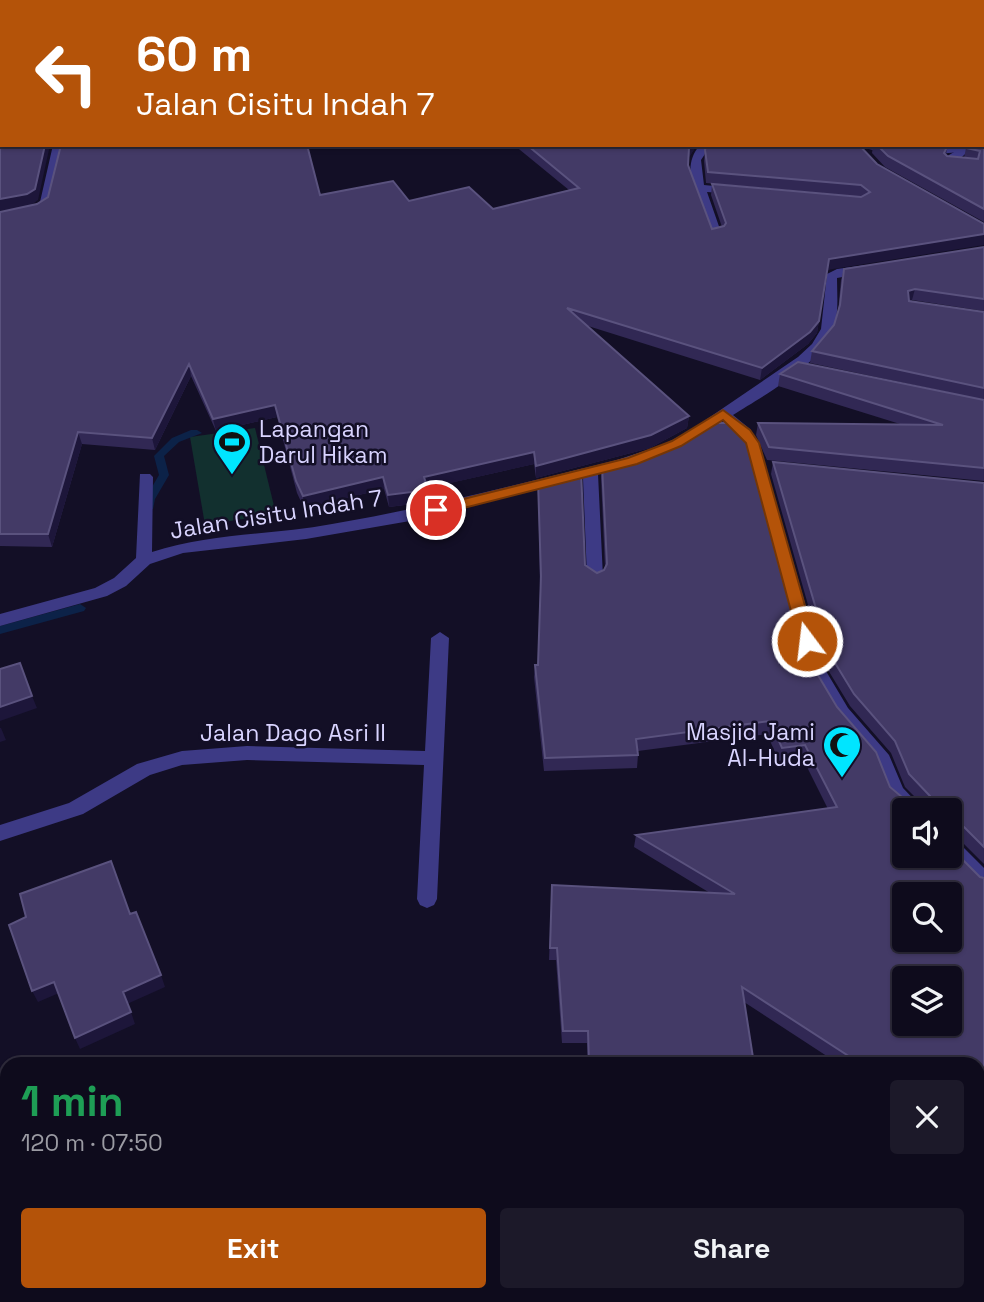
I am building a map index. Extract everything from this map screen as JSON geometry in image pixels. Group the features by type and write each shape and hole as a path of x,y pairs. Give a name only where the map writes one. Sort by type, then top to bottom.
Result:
{"street":[{"path":"0,217 35,211 45,204 59,147"},
{"path":"704,147 698,152 693,169 716,235"},
{"path":"858,147 869,163"},
{"path":"863,147 895,152 984,147"},
{"path":"965,150 953,157 950,163 971,165"},
{"path":"699,188 751,193"},
{"path":"676,444 815,349 826,334 831,277 842,272 882,267"},
{"path":"793,366 812,371"},
{"path":"723,414 745,432 767,466 814,666 842,713 882,760 895,792 901,798"},
{"name":"Jalan Cisitu Indah 7","path":"0,620 102,592 120,582 144,560 181,548 306,534 410,516 590,473 645,457"},
{"path":"590,473 595,577"},
{"path":"144,560 145,477"},
{"path":"427,899 440,638"},
{"name":"Jalan Dago Asri II","path":"0,833 76,808 144,769 182,758 247,753 433,758"},
{"path":"962,859 984,881"}],"green space":[{"name":"Lapangan Darul Hikam","path":"255,428 276,514 205,525 190,437"}],"building":[{"path":"0,147 45,147 35,189 27,194 0,199"},
{"path":"60,147 308,147 320,195 393,181 409,201 469,187 493,209 579,188 529,147 690,147 688,165 712,229 726,223 712,184 861,197 870,192 861,185 708,172 706,147 861,147 877,164 984,224 984,234 829,259 819,321 810,332 762,368 567,308 689,416 651,435 536,466 534,452 424,477 428,490 388,495 383,477 303,496 296,481 275,405 213,419 189,364 152,438 78,432 48,534 0,534 0,212 37,204 48,197"},
{"path":"879,147 947,147 944,153 947,156 978,159 980,151 966,148 984,147 984,209 888,156"},
{"path":"984,247 984,299 915,289 908,291 909,301 984,312 984,388 812,351 834,325 840,305 844,269"},
{"path":"798,362 984,400 984,468 769,447 758,423 943,425 780,374"},
{"path":"707,423 737,423 745,432 806,655 837,707 876,752 890,787 903,798 892,798 892,868 962,868 962,859 984,878 984,1057 850,1057 742,987 753,1057 589,1057 588,1031 563,1031 557,948 550,948 552,885 735,894 636,835 837,807 805,745 782,748 770,721 636,739 638,755 545,758 535,665 538,665 541,576 538,481 581,470 585,565 597,573 604,570 607,564 602,466 663,446"},
{"path":"773,462 984,483 984,847 962,827 962,798 930,798 909,774 895,741 854,694 829,653"},
{"path":"20,663 32,696 0,707 0,669"},
{"path":"111,861 130,914 136,912 161,975 123,992 131,1012 75,1038 54,982 32,991 9,925 26,917 20,894"}],"waterway":[{"path":"149,507 150,499 164,475 159,456 180,437 197,433"},
{"path":"0,630 80,608"}],"place":[{"name":"Lapangan Darul Hikam","path":"232,476"},
{"name":"Masjid Jami Al-Huda","path":"842,779"}],"route":[{"path":"436,510 590,473 656,453 676,444 723,414 745,432 752,443 807,641"}]}
